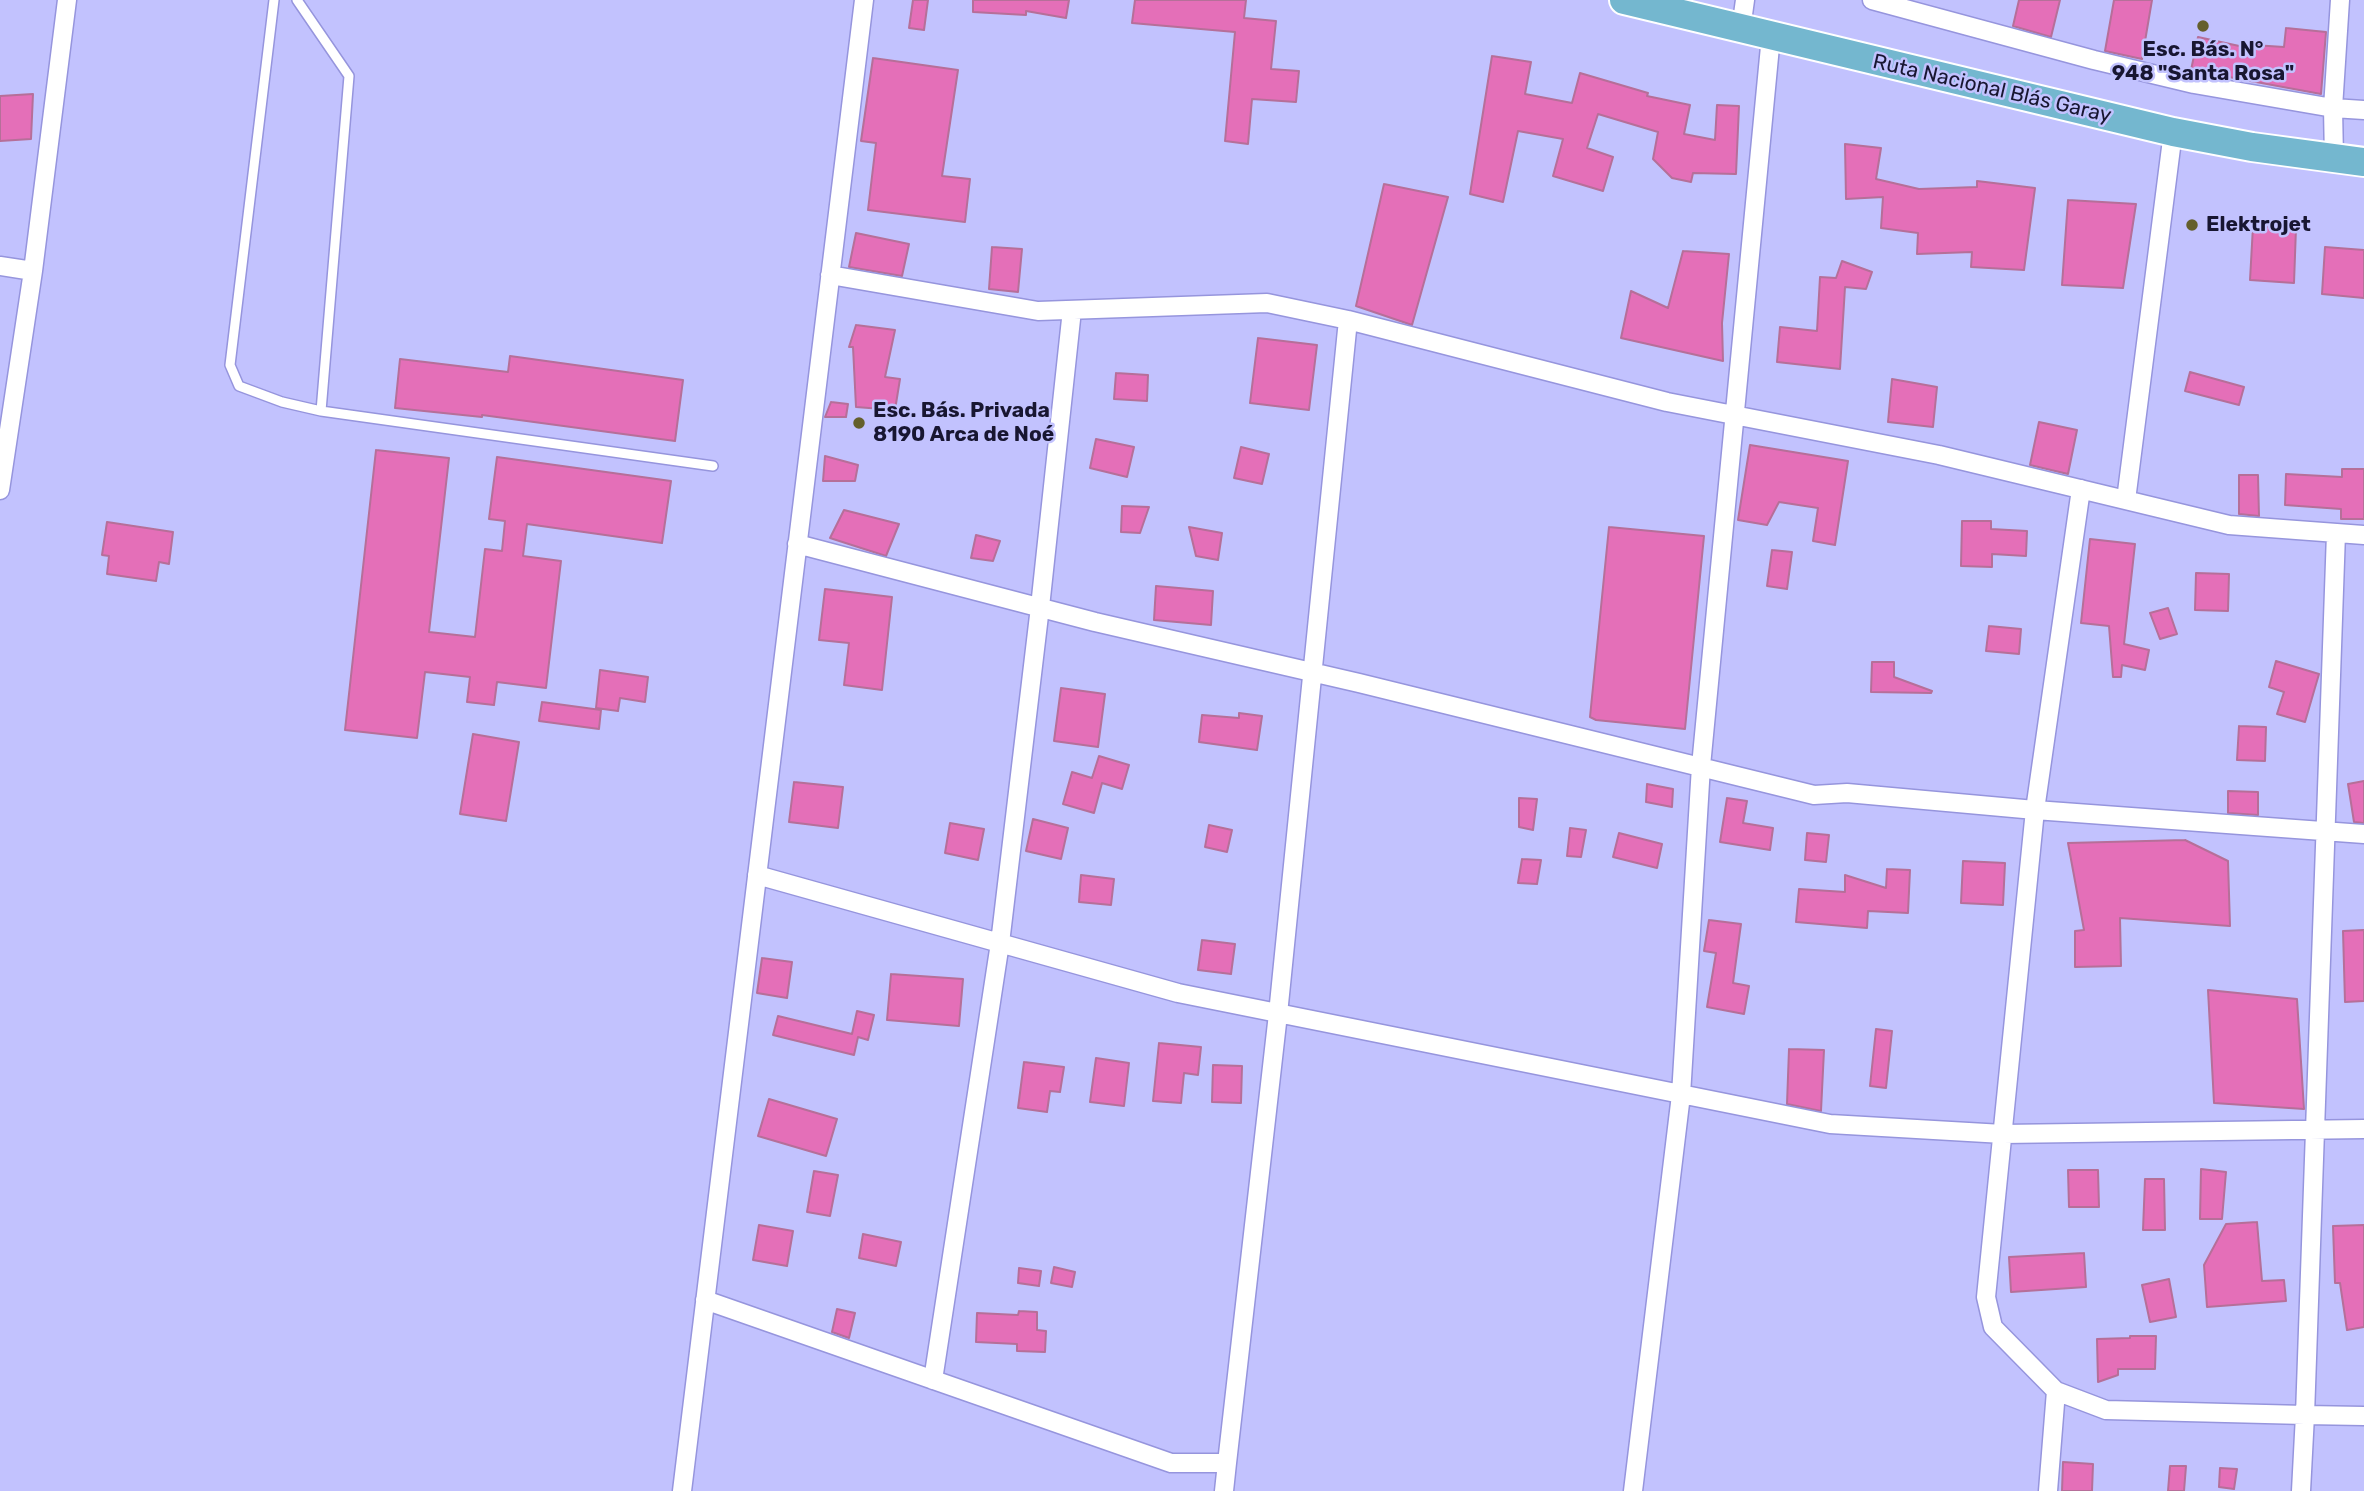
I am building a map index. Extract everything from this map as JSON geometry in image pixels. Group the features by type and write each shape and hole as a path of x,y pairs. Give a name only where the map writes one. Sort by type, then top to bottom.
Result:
{"highway":[{"name":"Ruta Nacional Blás Garay","path":"1623,0 2173,132 2252,147 2364,162"}],"street":[{"path":"0,490 33,271 67,0"},
{"path":"682,1491 864,0"},
{"path":"1741,29 1745,0"},
{"path":"1872,0 2194,84 2333,108 2364,110"},
{"path":"2334,159 2333,108 2340,0"},
{"path":"1633,1491 1681,1095 1701,766 1771,36"},
{"path":"2126,500 2173,132"},
{"path":"0,265 33,271"},
{"path":"830,275 1038,311 1267,303 1348,320 1667,402 1939,455 2229,525 2364,534"},
{"path":"933,1380 1000,943 1072,310"},
{"path":"1224,1491 1278,1014 1348,320"},
{"path":"2081,489 2035,810 1986,1297 1993,1327 2056,1391 2106,1410 2364,1416"},
{"path":"2301,1491 2336,533"},
{"path":"797,544 1040,607 1814,795 1847,793 2364,834"},
{"path":"757,875 1178,993 1829,1124 2003,1134 2364,1129"},
{"path":"705,1300 1171,1463 1227,1463"},
{"path":"2048,1491 2056,1391"}],"lane":[{"path":"274,0 230,365 239,386 282,402 321,411 713,466"},
{"path":"298,0 349,76 321,411"}],"building":[{"path":"913,0 928,0 924,30 909,28"},
{"path":"973,0 1069,0 1066,18 1026,11 1026,15 973,12"},
{"path":"1135,0 1246,0 1244,18 1276,21 1271,69 1299,71 1296,102 1252,99 1248,144 1225,141 1235,32 1132,23"},
{"path":"2019,0 2060,0 2051,37 2013,26"},
{"path":"2114,0 2152,0 2142,59 2105,51"},
{"path":"2286,28 2326,32 2321,94 2191,70 2198,37 2253,49 2253,45 2284,47"},
{"path":"1492,56 1531,62 1525,94 1572,103 1580,73 1648,93 1647,96 1690,105 1684,134 1715,140 1717,105 1739,106 1736,174 1693,173 1691,182 1672,178 1653,159 1658,132 1598,114 1587,148 1613,157 1603,191 1553,176 1563,139 1518,131 1503,202 1470,194"},
{"path":"873,58 958,70 942,176 970,179 965,222 868,210 876,143 861,141"},
{"path":"33,94 31,139 0,141 0,96"},
{"path":"1845,144 1881,148 1876,179 1919,189 1977,187 1977,181 2035,188 2024,270 1971,267 1972,252 1917,254 1918,233 1881,228 1883,197 1846,199"},
{"path":"1384,184 1448,197 1412,325 1356,306"},
{"path":"2068,200 2136,204 2123,288 2062,285"},
{"path":"2253,226 2296,228 2294,283 2250,280"},
{"path":"856,233 909,244 902,276 849,267"},
{"path":"992,247 1022,249 1018,292 989,289"},
{"path":"2325,247 2364,250 2364,298 2322,294"},
{"path":"1683,251 1729,254 1722,323 1723,361 1621,338 1631,291 1668,308"},
{"path":"1842,261 1872,272 1866,289 1845,287 1840,369 1777,362 1780,327 1817,331 1820,277 1836,278"},
{"path":"856,325 895,330 885,377 900,379 895,410 856,407 853,347 849,347"},
{"path":"1258,338 1317,345 1309,410 1250,403"},
{"path":"510,356 683,380 675,441 482,415 395,408 400,359 508,372"},
{"path":"2190,372 2244,387 2239,405 2185,391"},
{"path":"1116,373 1148,375 1147,401 1114,399"},
{"path":"1892,379 1937,387 1933,427 1888,422"},
{"path":"831,402 848,404 846,417 825,417"},
{"path":"2039,422 2077,430 2068,474 2030,465"},
{"path":"1096,439 1134,447 1127,477 1090,468"},
{"path":"1750,445 1848,461 1835,545 1813,541 1818,508 1779,502 1767,525 1738,520"},
{"path":"1241,447 1269,454 1262,484 1234,478"},
{"path":"376,450 449,458 429,632 475,637 485,549 502,551 505,521 489,519 497,457 671,481 662,543 527,524 523,556 561,561 546,688 497,682 494,705 467,702 470,677 425,672 417,738 345,730"},
{"path":"825,456 858,465 855,481 823,481"},
{"path":"2342,469 2364,469 2364,519 2341,519 2341,509 2285,505 2286,474 2342,477"},
{"path":"2239,475 2258,475 2259,516 2239,514"},
{"path":"1122,506 1149,507 1140,533 1121,532"},
{"path":"844,510 899,524 886,556 830,538"},
{"path":"1962,521 1991,521 1991,529 2027,531 2026,556 1992,554 1992,567 1961,566"},
{"path":"107,522 173,532 169,564 159,562 156,581 107,574 109,556 102,555"},
{"path":"1189,527 1222,533 1218,560 1196,556"},
{"path":"1609,527 1704,536 1685,729 1596,720 1590,717"},
{"path":"976,535 1000,541 993,561 971,558"},
{"path":"2090,539 2135,544 2124,644 2149,650 2145,670 2122,665 2121,677 2113,677 2109,626 2081,623"},
{"path":"1772,550 1792,552 1787,589 1767,586"},
{"path":"2196,573 2229,574 2228,611 2195,610"},
{"path":"1156,586 1213,591 1211,625 1154,620"},
{"path":"825,589 892,597 882,690 844,685 849,643 819,640"},
{"path":"2168,608 2177,634 2160,639 2150,613"},
{"path":"1989,626 2021,629 2019,654 1986,651"},
{"path":"2276,661 2319,674 2305,722 2277,714 2284,692 2269,687"},
{"path":"1872,662 1894,662 1894,677 1932,691 1931,693 1871,692"},
{"path":"600,670 648,677 645,702 620,698 618,711 596,708"},
{"path":"1061,688 1105,694 1098,747 1054,741"},
{"path":"542,702 601,710 599,729 539,721"},
{"path":"1239,713 1262,716 1257,750 1199,742 1202,715 1239,718"},
{"path":"2239,726 2266,727 2265,761 2237,760"},
{"path":"473,734 519,742 506,821 460,814"},
{"path":"1099,756 1129,765 1122,789 1102,783 1094,813 1063,804 1072,772 1092,778"},
{"path":"2364,781 2364,823 2354,822 2348,784"},
{"path":"794,782 843,787 838,828 789,822"},
{"path":"1647,784 1673,789 1672,807 1646,802"},
{"path":"2228,791 2258,792 2258,815 2228,813"},
{"path":"1519,798 1537,799 1533,830 1519,827"},
{"path":"1727,798 1747,801 1743,823 1773,828 1770,850 1720,842"},
{"path":"1033,819 1068,828 1061,859 1026,851"},
{"path":"950,823 984,829 978,860 945,853"},
{"path":"1209,825 1232,830 1227,852 1205,847"},
{"path":"1570,828 1586,830 1581,857 1567,856"},
{"path":"1619,833 1662,844 1657,868 1613,857"},
{"path":"1807,833 1829,835 1826,862 1805,860"},
{"path":"2185,840 2228,861 2230,926 2120,918 2121,966 2075,967 2075,931 2084,930 2068,843"},
{"path":"1522,859 1541,860 1537,884 1518,883"},
{"path":"1963,861 2005,863 2003,905 1961,903"},
{"path":"1887,869 1910,870 1908,913 1868,911 1867,928 1796,922 1799,889 1845,892 1845,875 1886,888"},
{"path":"1081,875 1114,879 1111,905 1079,902"},
{"path":"1709,920 1741,924 1733,983 1749,986 1744,1014 1707,1007 1716,953 1704,951"},
{"path":"2364,930 2364,1001 2345,1002 2343,931"},
{"path":"1202,940 1235,944 1231,974 1198,970"},
{"path":"762,958 792,962 787,998 757,993"},
{"path":"891,974 963,979 959,1026 887,1020"},
{"path":"2208,990 2297,999 2304,1109 2214,1103"},
{"path":"857,1011 874,1015 868,1040 858,1037 854,1055 773,1035 778,1016 852,1034"},
{"path":"1876,1029 1892,1031 1886,1088 1870,1086"},
{"path":"1159,1043 1201,1047 1198,1075 1184,1073 1181,1103 1153,1101"},
{"path":"1789,1049 1824,1050 1821,1111 1787,1104"},
{"path":"1096,1058 1129,1063 1124,1106 1090,1102"},
{"path":"1024,1062 1064,1067 1060,1092 1050,1091 1047,1112 1018,1108"},
{"path":"1213,1065 1242,1066 1241,1103 1212,1102"},
{"path":"769,1099 837,1119 826,1156 758,1136"},
{"path":"2201,1169 2226,1172 2222,1219 2200,1219"},
{"path":"2068,1170 2098,1170 2099,1207 2069,1207"},
{"path":"814,1171 838,1175 830,1216 807,1212"},
{"path":"2145,1179 2164,1179 2165,1230 2143,1230"},
{"path":"2257,1222 2262,1281 2284,1280 2286,1301 2207,1307 2204,1265 2226,1224"},
{"path":"759,1225 793,1231 787,1266 753,1260"},
{"path":"2364,1225 2364,1327 2347,1330 2340,1283 2335,1283 2333,1226"},
{"path":"863,1234 901,1242 896,1266 859,1258"},
{"path":"2084,1253 2086,1287 2011,1292 2009,1257"},
{"path":"1054,1267 1075,1272 1072,1287 1051,1283"},
{"path":"1019,1268 1041,1271 1039,1286 1018,1283"},
{"path":"2169,1279 2176,1317 2150,1322 2142,1285"},
{"path":"837,1309 855,1313 849,1338 832,1332"},
{"path":"1019,1311 1037,1312 1037,1330 1046,1331 1045,1352 1017,1351 1017,1344 976,1342 977,1313 1018,1315"},
{"path":"2156,1336 2155,1369 2118,1369 2118,1375 2098,1382 2097,1339"},
{"path":"2063,1462 2093,1464 2092,1491 2062,1491"},
{"path":"2170,1466 2186,1466 2184,1491 2168,1491"},
{"path":"2220,1468 2237,1469 2234,1489 2219,1487"}],"place":[{"name":"Esc. Bás. N° 948 \"Santa Rosa\"","path":"2203,26"},
{"name":"Elektrojet","path":"2192,225"},
{"name":"Esc. Bás. Privada 8190 Arca de Noé","path":"859,423"}]}
